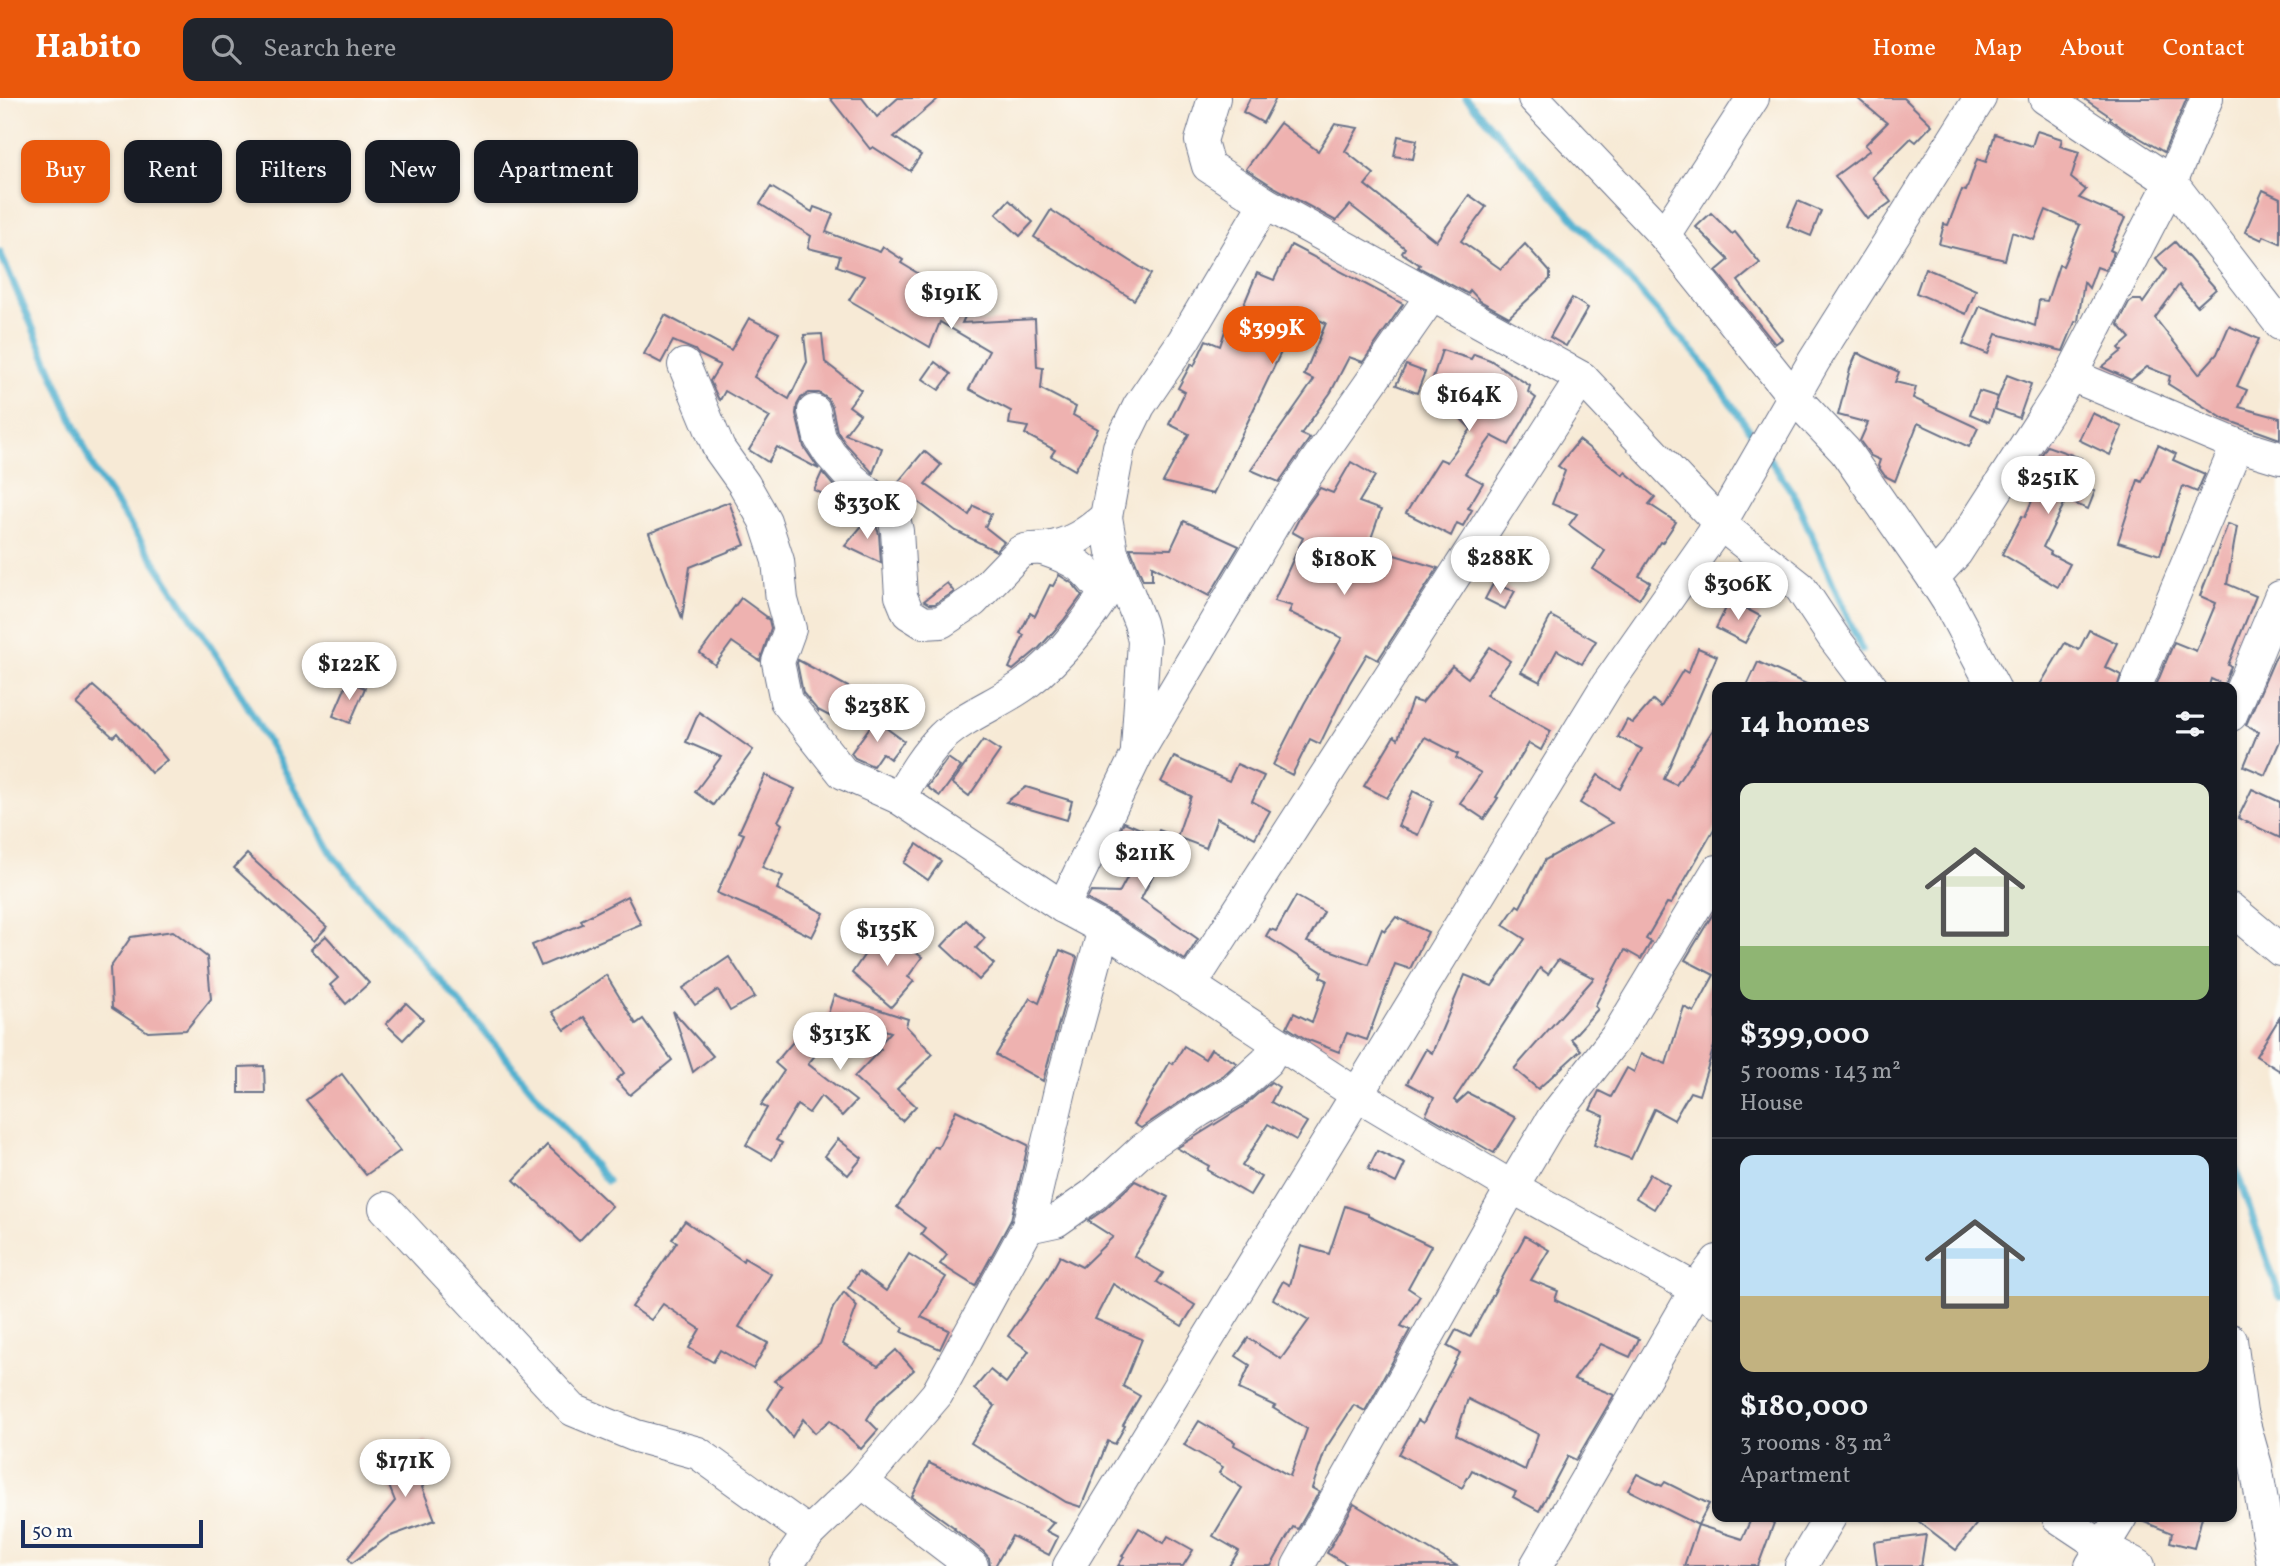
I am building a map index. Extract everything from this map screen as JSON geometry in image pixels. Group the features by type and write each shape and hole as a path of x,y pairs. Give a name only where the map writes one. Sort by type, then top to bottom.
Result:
{"street":[{"path":"1214,98 1201,141 1208,166 1265,203 1582,378 1720,524 1800,587 1859,682"},
{"path":"1534,98 1664,235 1786,408 1845,451 1949,603 1991,682"},
{"path":"1664,235 1753,98"},
{"path":"1069,1566 1607,685 1720,524 1786,408 1980,98"},
{"path":"2045,98 2171,182 2280,324"},
{"path":"1933,578 1956,553 2071,375 2171,182 2207,98"},
{"path":"899,798 922,759 944,735 1024,685 1056,656 1089,619 1112,583 1112,552 1106,517 1119,447 1139,406 1184,340 1265,203"},
{"path":"1063,907 1137,754 1280,513 1432,295"},
{"path":"684,365 719,449 744,484 765,521 778,561 782,600 790,629 778,662 786,702 843,773 899,798 1063,907 1104,929 1358,1095 1512,1188 1707,1295"},
{"path":"2071,375 2237,445 2280,458"},
{"path":"1190,986 1582,378"},
{"path":"814,411 820,438 830,454 852,479 873,497 887,504 897,531 901,596 908,613 924,623 941,622 972,601 1020,552 1027,548 1043,549 1064,545 1083,536 1106,517"},
{"path":"2138,682 2237,445"},
{"path":"1043,549 1064,556 1112,583 1140,623 1144,641 1137,754"},
{"path":"2237,701 2280,597"},
{"path":"1298,1566 1553,1118 1617,1036 1712,878"},
{"path":"2237,914 2280,950"},
{"path":"786,1566 809,1533 862,1482 937,1394 1028,1227 1061,1086 1104,929"},
{"path":"1028,1227 1056,1221 1093,1195 1142,1150 1235,1090 1267,1061 1277,1043"},
{"path":"385,1208 573,1410 636,1436 698,1453 809,1533"},
{"path":"1536,1566 1707,1295 1712,1278"},
{"path":"2237,1376 2241,1413 2256,1466 2273,1566"},
{"path":"862,1482 972,1566"},
{"path":"1801,1566 1826,1522"},
{"path":"2063,1522 2097,1557 2139,1566"},
{"path":"2097,1557 2118,1522"}],"building":[{"path":"830,98 862,98 877,117 898,98 939,98 894,137 921,155 910,171 873,147 870,149"},
{"path":"1250,98 1276,98 1263,123 1243,112"},
{"path":"1857,98 1904,98 1932,125 1916,142 1911,138 1872,177 1891,202 1867,219 1835,176 1870,150 1865,145 1887,123"},
{"path":"2083,98 2187,98 2164,152 2121,127"},
{"path":"1280,123 1318,151 1335,124 1358,128 1345,151 1374,174 1365,185 1436,241 1469,195 1486,207 1461,241 1501,269 1525,244 1550,272 1550,279 1509,317 1480,301 1470,290 1468,294 1418,267 1420,265 1402,253 1405,248 1350,205 1336,221 1274,187 1246,169"},
{"path":"2037,131 2062,139 2060,146 2079,152 2071,178 2086,190 2079,198 2125,218 2110,250 2114,252 2105,270 2097,267 2089,288 2084,282 2078,321 2075,322 2063,351 1996,334 1988,354 1963,344 1980,306 2035,326 2039,300 2047,301 2059,265 2063,266 2080,225 2046,210 2034,240 2012,232 2005,260 1939,244 1944,224 1948,225 1962,190 1966,191 1977,159 1986,162 1995,134 2032,146"},
{"path":"1398,136 1417,140 1413,159 1394,156"},
{"path":"771,187 812,212 814,207 833,214 826,232 880,252 883,247 903,260 901,263 939,286 941,279 959,286 952,304 968,310 962,323 1035,319 1037,367 1043,368 1041,389 1076,407 1073,415 1098,429 1075,470 1051,456 1055,450 1025,434 1028,427 1009,424 1011,411 969,389 989,351 940,322 930,347 849,300 864,276 837,266 840,256 808,248 811,236 760,204"},
{"path":"2263,190 2280,198 2280,243 2264,236 2262,240 2245,232"},
{"path":"1009,200 1033,222 1020,236 996,214"},
{"path":"1798,201 1821,211 1811,236 1787,226"},
{"path":"1051,210 1151,274 1134,300 1034,237"},
{"path":"1711,213 1732,234 1735,232 1760,263 1738,281 1782,339 1775,344 1716,271 1729,260 1696,227"},
{"path":"2175,242 2216,289 2197,306 2179,285 2155,318 2199,374 2217,354 2229,326 2259,339 2237,386 2247,390 2239,407 2280,418 2280,439 2224,419 2168,384 2170,376 2147,367 2131,380 2102,367 2122,351 2119,348 2130,338 2118,324 2129,303 2141,300 2143,303 2166,270 2156,258"},
{"path":"1291,245 1403,304 1363,362 1349,357 1331,392 1301,434 1310,438 1279,482 1251,470 1314,380 1304,375 1326,323 1291,308 1279,343 1284,346 1213,494 1163,482 1189,434 1169,424 1185,392 1178,388 1191,364 1194,366 1206,340 1220,346 1231,313 1239,316 1257,273 1274,280"},
{"path":"1925,268 1976,290 1966,314 1916,293"},
{"path":"1572,298 1588,308 1566,346 1550,337"},
{"path":"665,315 731,350 749,318 779,333 754,377 789,399 807,362 804,335 822,334 825,362 861,390 849,406 860,414 845,434 882,448 873,473 845,443 837,431 828,399 819,393 809,393 801,398 796,414 804,447 819,469 777,447 768,462 749,450 770,417 725,391 720,400 718,398 710,381 720,365 673,341 661,363 644,354"},
{"path":"1442,350 1471,359 1474,354 1490,360 1530,386 1528,392 1536,398 1509,445 1492,436 1465,473 1483,483 1468,508 1472,510 1463,526 1457,523 1451,536 1406,513 1440,459 1447,462 1471,429 1430,387"},
{"path":"1857,353 1899,372 1895,382 1916,387 1913,398 1978,428 1969,447 1918,423 1895,481 1885,476 1878,466 1880,460 1871,456 1860,441 1868,423 1838,415"},
{"path":"935,362 951,374 939,390 923,379"},
{"path":"1406,365 1425,372 1417,393 1396,385"},
{"path":"2007,375 2031,384 2019,418 1994,409"},
{"path":"1979,391 1998,397 1989,422 1970,414"},
{"path":"2092,413 2122,427 2110,455 2079,440"},
{"path":"1579,440 1655,497 1649,504 1676,522 1639,576 1650,582 1639,599 1593,569 1605,551 1569,525 1577,514 1552,504 1565,471 1558,466"},
{"path":"2158,445 2176,454 2173,460 2205,474 2197,492 2183,486 2160,555 2118,542 2138,480 2142,482"},
{"path":"2047,446 2081,458 2073,482 2095,491 2088,509 2066,500 2043,547 2051,552 2050,554 2070,564 2058,587 2002,554 2022,516 2025,517 2046,468 2036,464"},
{"path":"924,451 941,465 925,484 969,515 974,506 991,514 985,527 1004,542 996,551 956,531 909,495 906,501 894,487"},
{"path":"1351,462 1375,476 1359,502 1381,510 1368,547 1438,568 1378,660 1367,654 1320,744 1310,739 1292,775 1273,765 1342,638 1289,612 1292,606 1274,601 1303,538 1292,532 1302,513 1320,488 1333,493"},
{"path":"822,472 838,491 860,511 814,490"},
{"path":"729,502 745,545 690,567 682,618 649,533"},
{"path":"870,516 879,534 881,563 845,546"},
{"path":"1184,521 1239,546 1209,596 1152,566 1152,580 1143,580 1130,548 1171,549"},
{"path":"2228,524 2237,527 2227,584 2256,596 2228,665 2231,666 2225,682 2211,679 2210,682 2157,682 2174,642 2196,651 2216,603 2200,596"},
{"path":"1059,575 1073,584 1082,595 1039,648 1013,670 1009,668 1024,635 1020,633 1030,613 1035,616 1050,585 1053,586"},
{"path":"947,583 954,592 935,604 924,601"},
{"path":"1493,584 1515,591 1505,609 1485,599"},
{"path":"741,598 769,620 771,628 760,661 732,642 715,665 700,653"},
{"path":"1730,600 1760,616 1745,643 1716,628"},
{"path":"1551,616 1596,641 1582,664 1557,650 1540,682 1521,672"},
{"path":"2089,630 2117,643 2105,667 2121,675 2119,682 2042,682 2065,643 2079,650"},
{"path":"1490,647 1510,661 1486,695 1551,731 1541,750 1529,743 1484,819 1460,803 1481,773 1456,758 1458,754 1425,737 1387,798 1364,786 1394,736 1398,739 1412,700 1422,703 1452,666 1468,678"},
{"path":"1698,648 1717,656 1664,779 1676,785 1712,731 1712,833 1671,904 1667,903 1646,939 1651,942 1641,959 1625,950 1595,1006 1598,1009 1571,1039 1581,1050 1538,1089 1514,1069 1594,978 1558,960 1548,974 1540,968 1454,1100 1457,1103 1468,1093 1516,1118 1494,1153 1426,1114 1434,1098 1407,1083 1426,1049 1432,1053 1465,975 1492,986 1525,939 1503,925 1517,905 1520,907 1545,860 1612,823 1580,803 1598,775 1620,789 1642,749 1618,737 1627,720 1633,723 1653,700 1661,707 1683,670 1688,673"},
{"path":"2280,650 2280,741 2265,775 2244,766 2258,732 2246,725"},
{"path":"798,660 850,688 833,718 818,711 803,693"},
{"path":"1758,662 1802,682 1749,682"},
{"path":"348,681 365,688 350,723 333,716"},
{"path":"93,686 137,725 167,760 151,773 117,733 113,737 76,704"},
{"path":"699,712 753,750 713,805 695,792 721,757 686,742"},
{"path":"875,720 904,741 890,759 882,753 873,766 855,758 851,753"},
{"path":"983,740 1000,751 969,796 952,783"},
{"path":"1174,757 1229,781 1237,764 1264,776 1252,801 1270,811 1255,838 1217,818 1206,848 1177,837 1191,796 1161,782"},
{"path":"948,758 961,767 940,796 927,787"},
{"path":"765,775 795,789 778,821 782,824 762,867 783,876 777,889 824,913 812,937 717,893 744,834 739,832"},
{"path":"1026,787 1072,801 1067,820 1006,802"},
{"path":"2252,789 2280,802 2280,838 2238,818"},
{"path":"1413,791 1433,801 1418,835 1398,826"},
{"path":"1124,822 1157,836 1159,830 1177,837 1165,866 1159,863 1141,899 1198,939 1185,960 1087,899 1091,892 1119,893 1139,855 1114,845"},
{"path":"917,844 941,861 928,880 904,863"},
{"path":"247,854 327,927 314,941 234,868"},
{"path":"627,896 641,924 541,966 532,945 583,924 581,920"},
{"path":"1296,896 1324,912 1307,942 1368,964 1382,929 1385,931 1396,917 1428,932 1410,969 1395,964 1367,1040 1347,1033 1339,1052 1306,1039 1287,1027 1294,1013 1312,1022 1327,980 1320,977 1322,972 1266,936 1270,929 1276,931"},
{"path":"1712,915 1712,974 1685,960"},
{"path":"966,920 985,938 976,948 994,964 979,980 942,946"},
{"path":"882,929 922,957 908,977 914,981 891,1007 852,973"},
{"path":"173,931 207,957 211,999 186,1030 148,1032 112,1008 110,968 131,937"},
{"path":"326,936 369,983 346,1004 330,985 338,978 311,949"},
{"path":"1060,950 1077,957 1043,1081 996,1055 1030,998 1039,1003"},
{"path":"729,957 755,997 730,1011 718,990 695,1005 683,988"},
{"path":"606,975 636,1024 643,1019 672,1060 630,1095 616,1080 624,1073 584,1017 565,1030 552,1012"},
{"path":"1712,979 1712,1053 1699,1095 1690,1092 1674,1120 1654,1109 1631,1159 1594,1145 1604,1116 1590,1110 1599,1091 1611,1097 1627,1068 1634,1072 1641,1054 1666,1064 1684,1007 1694,1012"},
{"path":"834,995 908,1019 906,1026 933,1054 897,1089 916,1106 902,1121 854,1077 881,1049 878,1046 891,1032 845,1018 808,1064 856,1101 842,1116 821,1096 809,1113 797,1105 776,1140 782,1143 772,1160 746,1145 767,1108 761,1105 784,1071 775,1063 809,1023 822,1033"},
{"path":"406,1003 423,1019 403,1040 386,1024"},
{"path":"673,1011 713,1056 693,1072"},
{"path":"2280,1017 2280,1071 2256,1056"},
{"path":"1184,1046 1205,1059 1211,1049 1237,1063 1224,1075 1141,1128 1134,1124 1170,1062 1173,1064"},
{"path":"264,1066 265,1093 239,1093 239,1067"},
{"path":"342,1074 400,1151 366,1175 306,1100"},
{"path":"1271,1082 1279,1087 1271,1102 1307,1122 1296,1140 1268,1124 1242,1166 1261,1177 1250,1195 1207,1170 1209,1166 1177,1148 1244,1106"},
{"path":"956,1110 1028,1145 1011,1220 975,1286 940,1264 947,1255 921,1234 925,1228 897,1207 934,1146 938,1148"},
{"path":"838,1139 862,1158 848,1175 825,1156"},
{"path":"547,1145 612,1206 579,1241 514,1180"},
{"path":"1377,1151 1405,1164 1396,1183 1368,1169"},
{"path":"1650,1174 1669,1185 1654,1209 1636,1198"},
{"path":"1135,1181 1168,1197 1134,1256 1163,1273 1157,1282 1195,1305 1182,1326 1113,1284 1095,1319 1142,1339 1123,1386 1140,1396 1115,1444 1108,1441 1081,1507 1066,1502 971,1443 995,1406 974,1389 990,1370 1006,1383 1029,1351 1008,1336 1060,1256 1082,1267 1113,1237 1088,1221"},
{"path":"1345,1206 1368,1214 1431,1246 1408,1288 1420,1296 1401,1326 1410,1330 1365,1411 1354,1405 1326,1448 1312,1488 1319,1492 1298,1529 1293,1527 1271,1566 1229,1566 1239,1551 1213,1536 1242,1488 1219,1473 1223,1467 1184,1445 1199,1421 1235,1442 1234,1445 1290,1476 1307,1429 1273,1408 1275,1406 1239,1389 1250,1365 1236,1356 1248,1338 1281,1359 1309,1320 1273,1299 1283,1281 1290,1285 1301,1246 1329,1254"},
{"path":"685,1221 743,1261 744,1258 771,1274 739,1327 768,1343 753,1369 720,1350 713,1362 689,1348 700,1329 663,1304 651,1320 632,1307 677,1242 672,1239"},
{"path":"1525,1236 1549,1250 1531,1280 1558,1291 1555,1300 1639,1339 1630,1357 1601,1344 1574,1379 1614,1395 1576,1460 1568,1456 1539,1511 1513,1497 1516,1492 1472,1470 1462,1488 1399,1454 1418,1420 1423,1423 1460,1353 1447,1346 1456,1330 1470,1337","holes":["1468,1399 1538,1434 1525,1470 1456,1435"]},
{"path":"909,1254 946,1277 921,1317 949,1330 940,1349 902,1332 904,1328 848,1288 859,1271 886,1291"},
{"path":"844,1292 857,1306 843,1344 878,1366 896,1350 914,1370 878,1402 867,1419 878,1430 861,1449 830,1420 815,1433 803,1419 792,1437 768,1409 782,1386 774,1381 820,1344 833,1308"},
{"path":"425,1440 446,1470 422,1487 435,1520 388,1537 352,1563 348,1558 395,1501 385,1476 409,1468 401,1457"},
{"path":"929,1463 1054,1522 1046,1531 1058,1537 1049,1555 1012,1536 995,1566 990,1565 989,1558 983,1551 912,1497"},
{"path":"1637,1474 1662,1486 1665,1482 1709,1504 1698,1525 1628,1490"},
{"path":"1354,1504 1457,1566 1349,1566 1327,1553"},
{"path":"1750,1522 1774,1523 1758,1566 1684,1566 1698,1525 1742,1539"},
{"path":"1920,1522 1978,1522 1956,1550"},
{"path":"2144,1522 2201,1522 2194,1548 2170,1542 2172,1533"},
{"path":"1139,1528 1164,1543 1168,1536 1193,1550 1183,1566 1118,1566"},
{"path":"1926,1535 1921,1566 1877,1566 1874,1542"}],"waterway":[{"path":"1466,98 1700,359 1757,441"},
{"path":"0,252 95,472 228,672 334,857 478,1024 607,1181"},
{"path":"1768,457 1794,495 1862,650"},
{"path":"2237,1172 2280,1297"}]}
